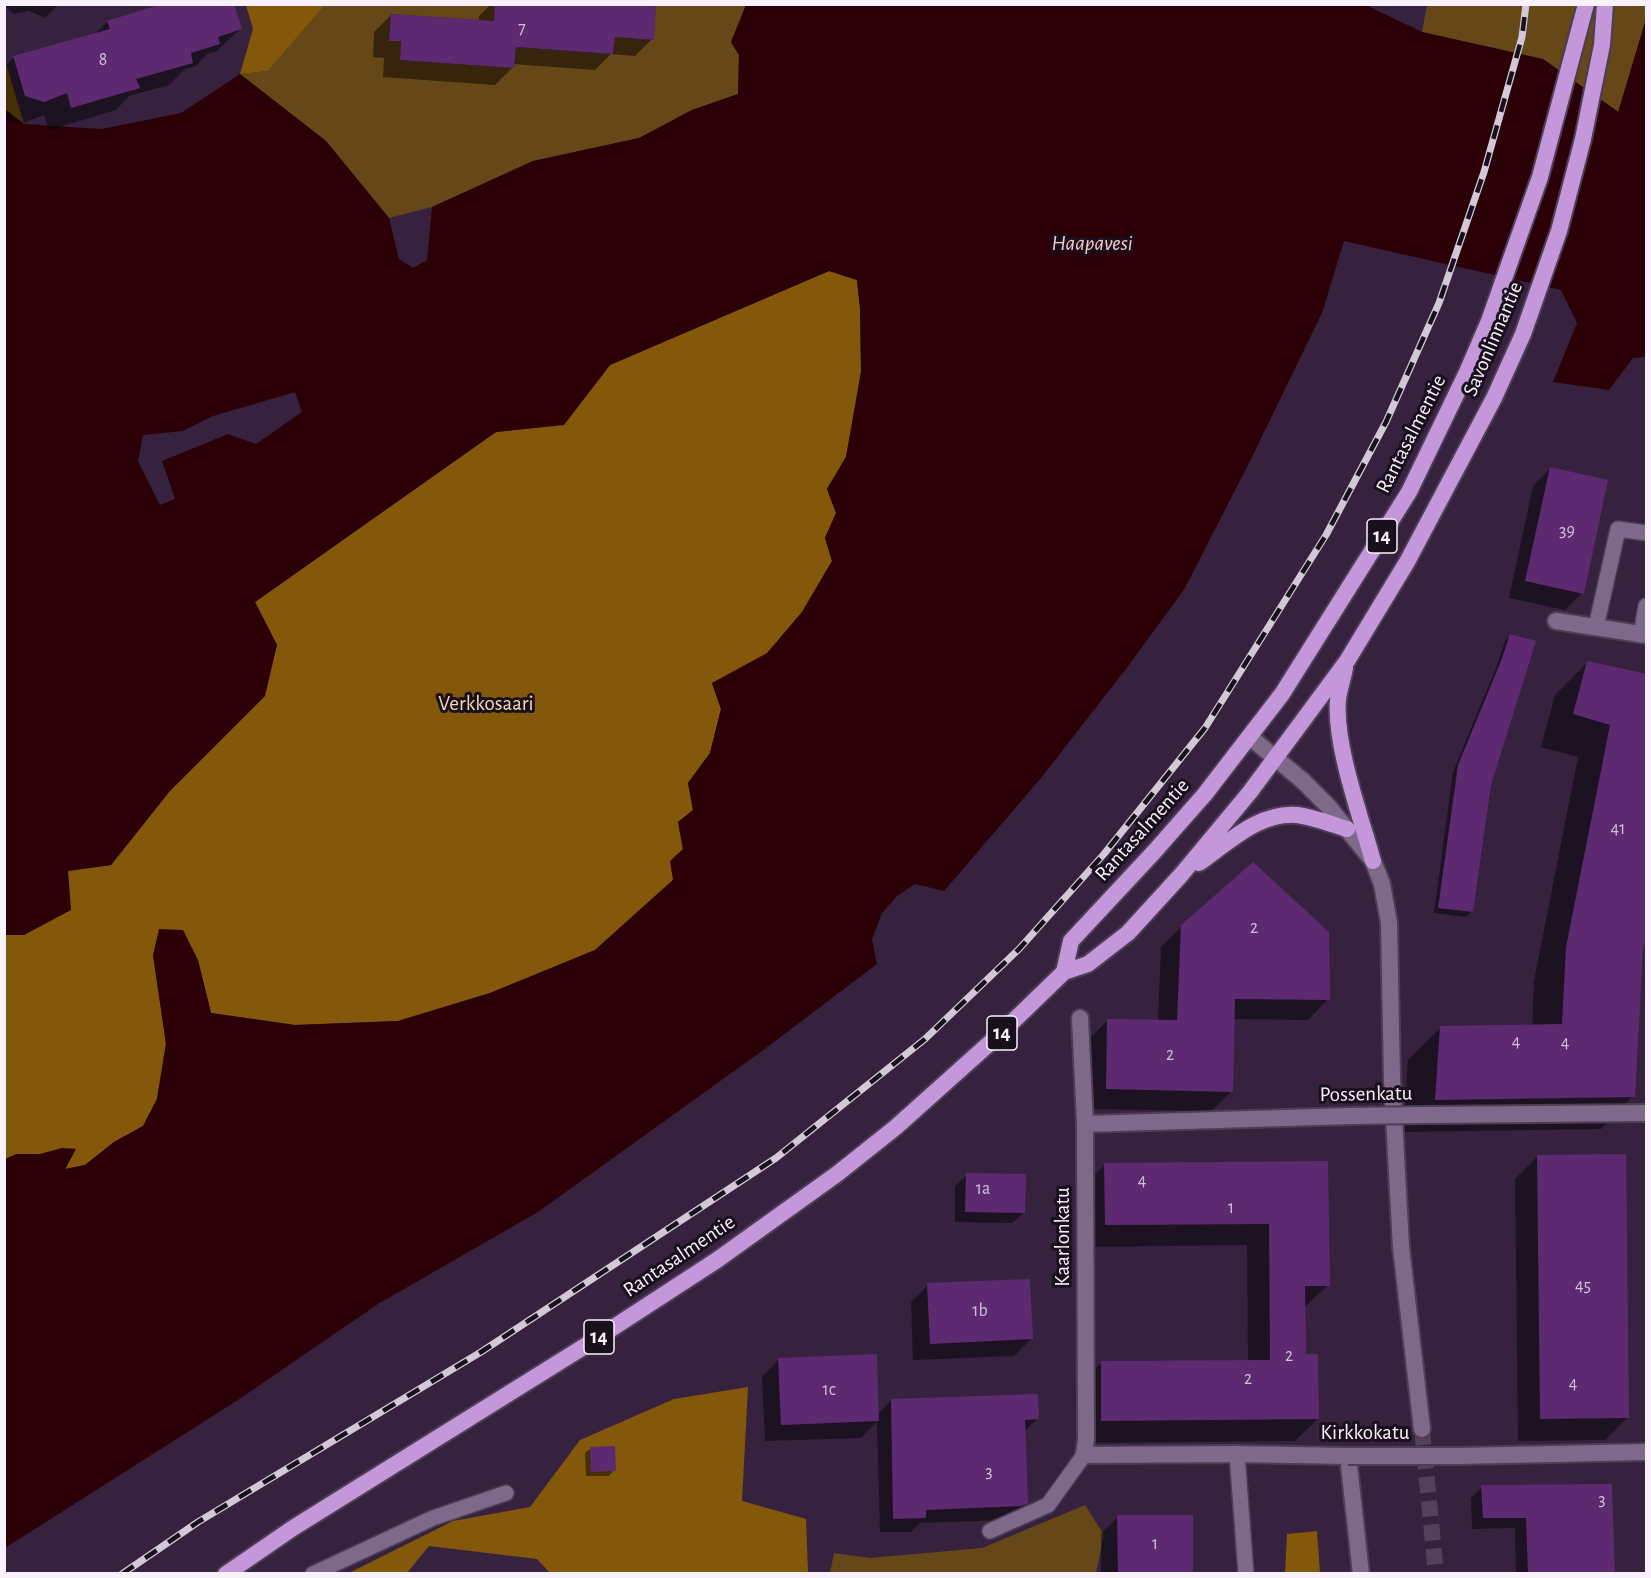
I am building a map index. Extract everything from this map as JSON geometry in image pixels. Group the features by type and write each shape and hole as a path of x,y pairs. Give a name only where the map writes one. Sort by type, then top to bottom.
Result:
{"highway":[{"name":"Rantasalmentie","path":"1064,972 1071,941 1154,852 1250,737 1282,694 1409,492 1489,321 1540,177 1586,4"},
{"name":"Savonlinnantie","path":"1347,661 1407,562 1457,471 1523,334 1559,231 1583,139 1602,45 1605,4"},
{"name":"Rantasalmentie","path":"226,1574 293,1528 585,1346 717,1260 837,1174 896,1127 1064,972 1088,964 1128,933 1182,875 1275,758 1347,661"},
{"path":"1347,661 1338,701 1339,728 1344,757 1373,861"},
{"path":"1182,875 1256,823 1271,817 1300,815 1347,829"}],"street":[{"path":"1556,621 1644,635"},
{"path":"1250,737 1303,781 1328,806 1373,861 1382,884 1389,923 1395,1167 1401,1246 1422,1429"},
{"name":"Kaarlonkatu","path":"1080,1018 1086,1124 1086,1440 1084,1455"},
{"name":"Possenkatu","path":"1086,1124 1350,1116 1647,1113"},
{"name":"Kirkkokatu","path":"1084,1455 1458,1456 1647,1452"},
{"path":"1348,1456 1361,1574"}],"lane":[{"path":"1596,627 1617,529 1647,533"},
{"path":"1644,635 1647,606"},
{"path":"1237,1454 1246,1574"},
{"path":"990,1531 1048,1505 1084,1455"},
{"path":"313,1574 433,1518 506,1493"}],"shaded area":[{"path":"325,5 495,5 494,21 391,14 389,40 401,41 400,60 514,68 516,47 613,54 615,37 653,40 656,5 746,5 731,42 739,55 738,94 692,110 639,138 533,161 432,207 389,218 326,141 240,74 268,71"},
{"path":"1427,5 1646,5 1646,19 1619,112 1543,59 1422,32"},
{"path":"1085,1505 1104,1535 1096,1573 830,1573 834,1553 870,1558 982,1548"}],"green space":[{"path":"246,4 325,5 268,71 240,74 253,29"},
{"path":"5,60 24,124 5,109"},
{"name":"Verkkosaari","path":"829,271 857,280 861,372 846,457 827,489 836,513 825,538 832,561 802,612 767,654 712,683 721,709 710,753 688,783 693,810 678,822 683,850 673,880 595,950 490,993 398,1021 295,1025 211,1013 198,960 153,955 166,1043 157,1099 143,1126 114,1142 85,1165 65,1169 76,1149 63,1149 5,1159 4,935 24,935 67,871 111,865 169,792 277,645 255,602 496,432 564,424 610,365"},
{"path":"748,1387 742,1501 806,1519 808,1573 550,1573 537,1559 429,1546 407,1573 347,1574 453,1521 530,1507 580,1440 674,1399"},
{"path":"1317,1531 1320,1573 1285,1573 1287,1534"}],"water":[{"name":"Haapavesi","path":"746,5 1370,5 1422,32 1543,59 1618,112 1646,19 1646,357 1633,358 1609,390 1553,382 1577,323 1561,290 1344,241 1322,313 1185,588 1129,665 1041,778 944,891 915,884 896,897 882,913 872,939 877,964 762,1051 538,1212 378,1304 238,1400 5,1548 5,1159 16,1154 40,1154 62,1148 76,1149 65,1169 85,1165 114,1142 143,1126 157,1099 166,1044 153,955 159,929 183,930 198,960 211,1013 295,1025 398,1021 490,993 595,950 673,880 670,861 683,849 678,822 693,810 688,783 710,753 721,709 712,683 767,653 802,612 832,561 825,538 836,513 827,489 846,457 861,372 857,280 829,271 610,365 564,425 496,432 255,602 277,645 265,696 169,792 111,865 68,871 71,910 24,935 5,935 4,109 24,124 102,129 181,113 240,74 326,141 389,218 399,259 413,268 427,260 432,207 533,161 639,138 692,110 738,94 739,55 731,42","holes":["295,392 302,412 256,444 228,434 162,461 175,499 160,505 138,461 143,435 183,431 213,416"]}],"building":[{"path":"162,4 234,4 242,29 218,37 220,44 191,53 193,63 136,79 140,88 71,108 67,93 44,102 25,96 13,56 110,29 107,21"},
{"path":"495,4 656,4 654,40 615,37 613,54 516,47 514,68 400,60 401,41 389,41 391,14 494,21"},
{"path":"1550,467 1608,480 1584,594 1525,581"},
{"path":"1510,634 1536,641 1491,785 1473,912 1438,908 1458,765"},
{"path":"1587,661 1647,674 1647,934 1643,949 1635,1097 1435,1100 1440,1026 1562,1024 1566,947 1610,725 1573,714"},
{"path":"1253,862 1329,932 1330,1000 1235,999 1233,1092 1106,1089 1107,1019 1177,1020 1181,925"},
{"path":"1626,1154 1629,1418 1540,1419 1537,1155"},
{"path":"1328,1161 1330,1286 1305,1286 1306,1354 1318,1354 1319,1419 1101,1421 1101,1361 1270,1360 1269,1224 1105,1225 1104,1163"},
{"path":"966,1173 1026,1174 1025,1213 965,1212"},
{"path":"1030,1279 1033,1339 930,1344 927,1283"},
{"path":"877,1354 879,1421 781,1425 778,1358"},
{"path":"1038,1394 1039,1419 1025,1420 1028,1503 1021,1506 926,1510 926,1518 893,1519 891,1399"},
{"path":"615,1446 616,1471 591,1472 590,1447"},
{"path":"1612,1484 1615,1574 1528,1574 1526,1518 1483,1518 1481,1485"},
{"path":"1117,1515 1193,1515 1193,1574 1118,1574"}],"tunnel":[{"path":"1422,1429 1436,1574"}],"railway":[{"path":"122,1574 198,1522 481,1352 776,1158 925,1039 1019,949 1104,854 1205,728 1326,535 1386,422 1439,303 1484,172 1522,37 1526,4"}]}
